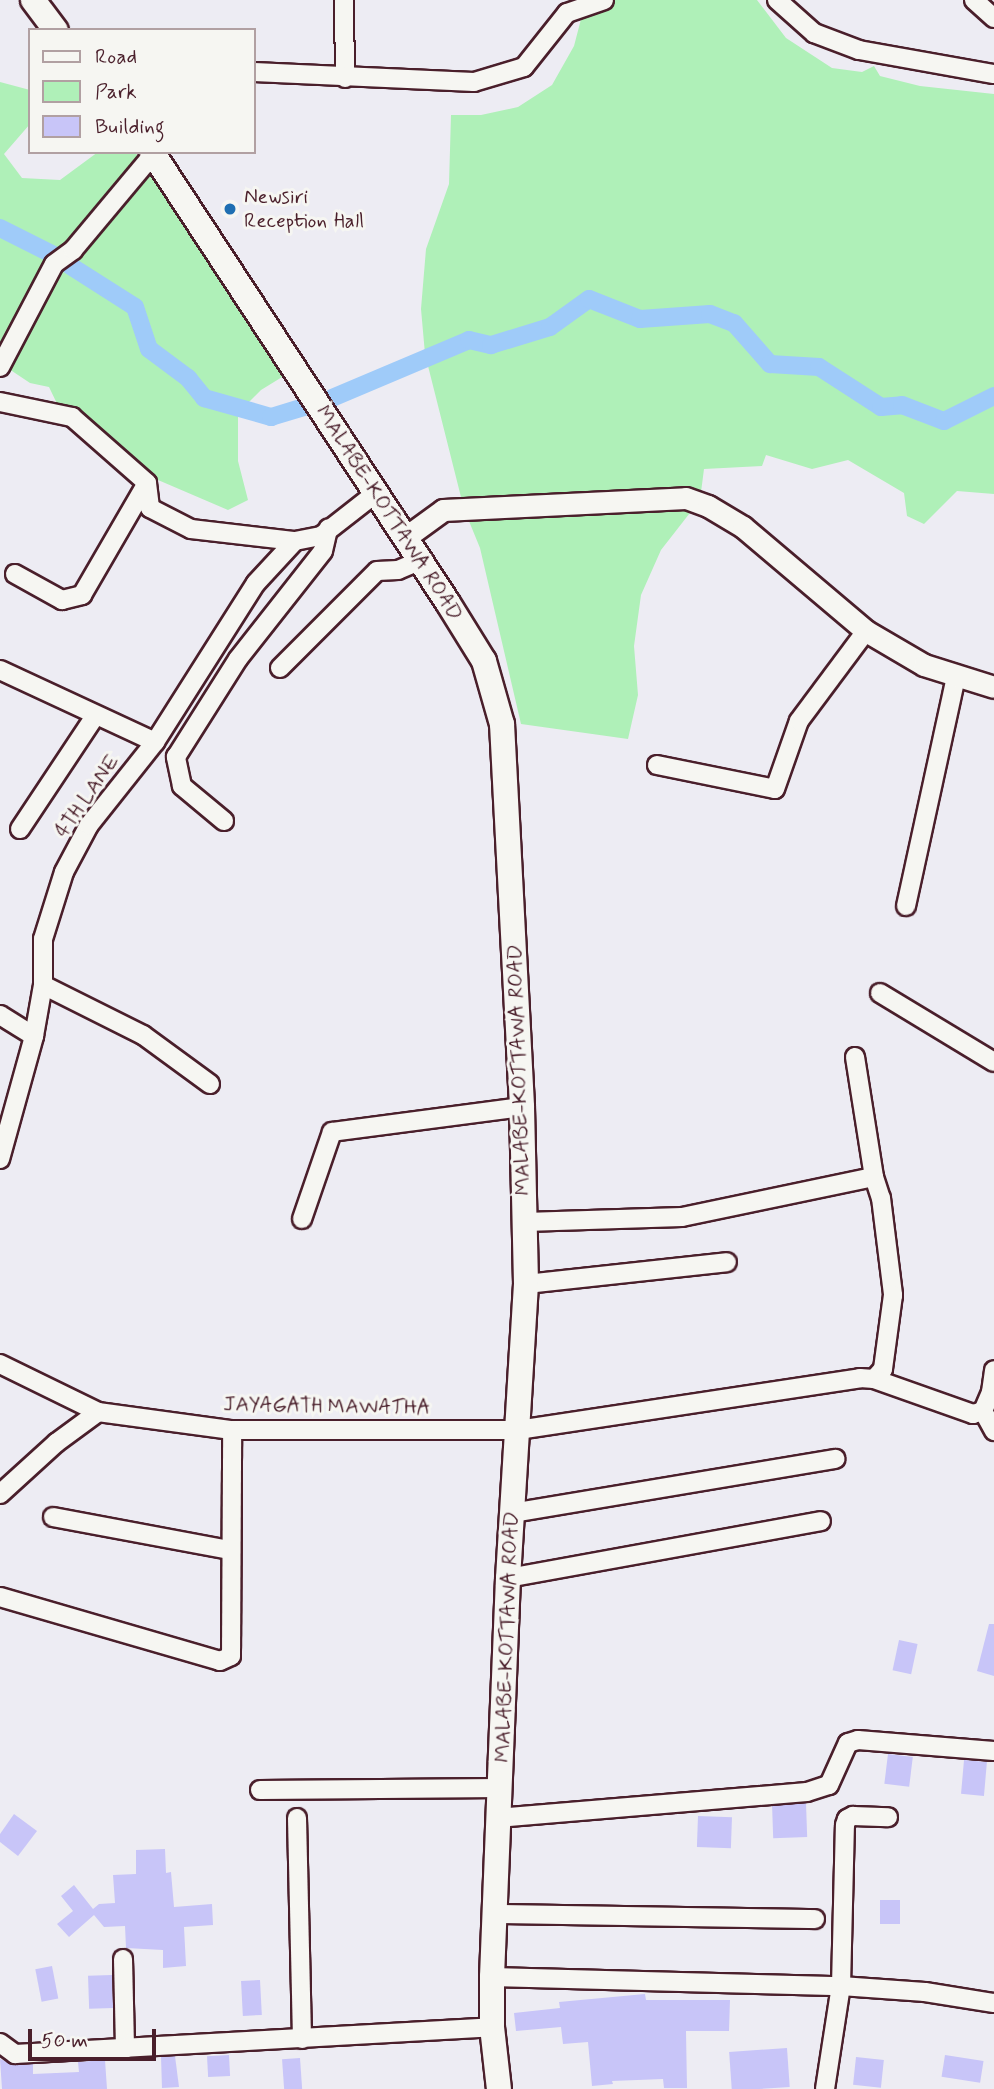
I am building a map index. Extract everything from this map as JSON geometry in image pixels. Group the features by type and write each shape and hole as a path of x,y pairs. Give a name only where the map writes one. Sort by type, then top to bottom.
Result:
{"main road":[{"path":"33,0 54,28"},
{"name":"MALABE-KOTTAWA ROAD","path":"155,154 484,660 502,724 522,1107 526,1284 508,1578 501,1788 497,1818 492,2027 499,2089"}],"street":[{"path":"344,0 345,78"},
{"path":"256,72 474,82 524,67 567,13 604,0"},
{"path":"776,0 814,33 859,50 994,74"},
{"path":"974,0 994,18"},
{"path":"0,367 54,264 73,250 153,154"},
{"path":"0,402 72,417 146,483 150,508 191,529 295,541 321,536 376,493"},
{"path":"15,574 62,600 82,595 146,483"},
{"path":"406,537 443,510 686,498 708,506 743,527 866,631 924,666 994,687"},
{"path":"224,821 182,786 176,757 238,659 323,551 328,530"},
{"name":"4TH LANE","path":"0,1159 7,1118 34,1036 43,985 43,939 64,872 89,825 155,741 256,583 295,541"},
{"path":"280,668 377,571 398,570 421,560"},
{"path":"657,765 775,789 799,721 866,631"},
{"path":"0,670 95,716 155,741"},
{"path":"906,906 956,677"},
{"path":"20,829 95,716"},
{"path":"43,985 144,1035 209,1084"},
{"path":"880,993 994,1062"},
{"path":"0,1015 34,1036"},
{"path":"855,1057 874,1177 881,1198 893,1296 883,1369 874,1379 974,1414 984,1411"},
{"path":"302,1219 332,1132 522,1107"},
{"path":"525,1222 682,1217 874,1177"},
{"path":"526,1284 727,1262"},
{"name":"JAYAGATH MAWATHA","path":"0,1364 98,1412 232,1430 518,1430 860,1378 874,1379"},
{"path":"994,1370 991,1392 984,1411 994,1431"},
{"path":"0,1494 56,1443 98,1412"},
{"path":"0,1597 220,1661 231,1656 232,1430"},
{"path":"512,1513 836,1459"},
{"path":"53,1517 230,1550"},
{"path":"508,1578 821,1521"},
{"path":"497,1818 807,1792 829,1785 848,1743 858,1740 994,1751"},
{"path":"260,1790 501,1788"},
{"path":"825,2089 841,1986 845,1825 847,1819 853,1816 888,1817"},
{"path":"297,1818 302,2039"},
{"path":"495,1914 815,1919"},
{"path":"123,1959 125,2049"},
{"path":"492,1977 841,1986 925,1992 994,2003"},
{"path":"0,2043 15,2054 492,2027"}],"green space":[{"path":"586,0 757,0 786,38 832,68 862,72 874,66 880,76 920,86 994,94 994,494 957,491 924,524 907,516 904,493 848,460 812,469 766,455 762,466 704,469 700,500 661,550 641,595 634,646 638,695 628,739 521,724 480,548 464,509 425,354 421,309 426,249 449,184 451,115 481,115 518,107 552,85 574,46"},
{"path":"0,82 28,89 28,126 4,154 22,178 60,180 95,154 136,154 287,374 261,390 238,413 238,461 248,500 228,510 158,480 99,426 62,414 49,387 30,383 0,363"}],"building":[{"path":"989,1624 994,1624 994,1676 977,1671"},
{"path":"899,1640 918,1644 911,1674 893,1670"},
{"path":"888,1754 913,1757 909,1787 884,1784"},
{"path":"964,1760 987,1762 984,1796 961,1794"},
{"path":"806,1803 807,1837 773,1838 772,1804"},
{"path":"14,1814 37,1831 18,1856 0,1842 0,1834"},
{"path":"698,1816 732,1817 731,1848 697,1847"},
{"path":"165,1849 166,1873 171,1872 174,1907 212,1904 213,1925 184,1927 186,1966 163,1968 163,1950 126,1948 125,1926 104,1927 94,1915 69,1937 57,1924 73,1911 61,1896 74,1885 93,1909 99,1904 115,1903 113,1875 136,1874 136,1850"},
{"path":"880,1900 900,1900 900,1924 880,1924"},
{"path":"52,1966 58,1998 42,2002 35,1969"},
{"path":"112,1975 113,2008 89,2009 88,1976"},
{"path":"260,1980 262,2015 243,2016 241,1981"},
{"path":"645,1994 646,2000 730,2000 729,2031 686,2031 687,2088 664,2088 663,2079 612,2081 613,2084 592,2086 588,2042 563,2044 561,2027 516,2031 514,2013 560,2008 559,2002"},
{"path":"787,2048 790,2087 732,2089 729,2052"},
{"path":"229,2055 230,2076 208,2077 207,2056"},
{"path":"945,2055 984,2061 980,2083 942,2077"},
{"path":"175,2056 179,2087 162,2088 161,2057"},
{"path":"856,2057 884,2060 881,2088 853,2085"},
{"path":"300,2058 302,2089 284,2089 282,2059"},
{"path":"0,2059 15,2065 33,2064 33,2074 79,2072 78,2062 105,2060 107,2089 2,2089"}],"waterway":[{"path":"0,228 56,256"},
{"path":"69,265 135,307 149,349 188,378 204,398 271,417 303,407"},
{"path":"332,398 469,340 491,345 550,327 589,299 640,319 710,314 734,323 770,364 819,367 881,407 902,405 944,421 994,396"}],"place":[{"name":"Newsiri Reception Hall","path":"230,209"}]}
